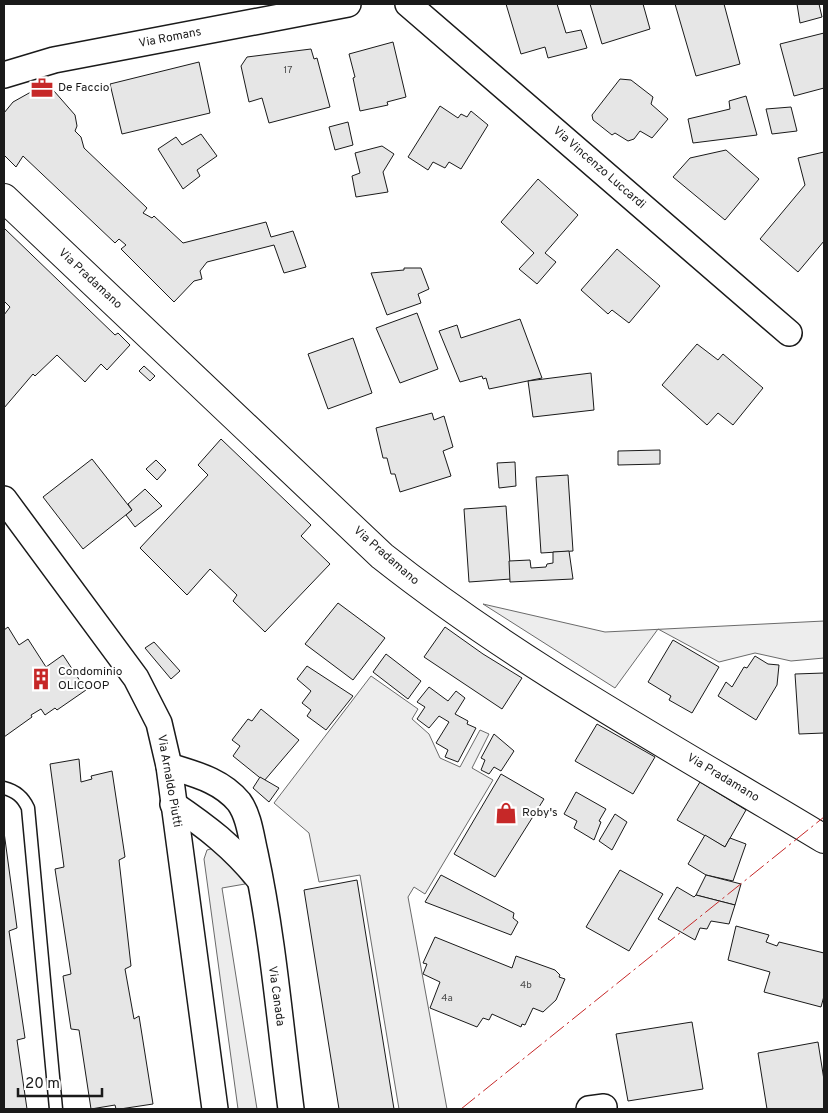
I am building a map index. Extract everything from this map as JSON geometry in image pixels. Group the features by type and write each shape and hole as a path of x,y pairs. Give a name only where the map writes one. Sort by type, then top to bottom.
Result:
{"street":[{"name":"Via Romans","path":"4,75 54,60 341,4"},
{"name":"Via Vincenzo Luccardi","path":"408,4 789,333"},
{"name":"Via Pradamano","path":"4,198 382,556 439,601 510,649 824,839"},
{"name":"Via Arnaldo Piutti","path":"4,499 136,678 159,723 169,766 214,1109"},
{"name":"Via Canada","path":"169,766 202,776 222,787 238,802 246,814 261,882 291,1109"},
{"path":"173,804 213,831 238,854 261,882"},
{"path":"589,1109 604,1107 604,1109"}],"lane":[{"path":"4,788 18,795 24,800 28,808 56,1109"}],"shaded area":[{"path":"483,604 605,632 658,629 615,688"},
{"path":"824,621 824,658 791,661 755,653 719,662 659,629"},
{"path":"371,676 418,709 412,719 429,734 440,758 460,767 480,730 489,734 472,768 493,780 425,894 414,887 408,897 447,1109 399,1109 360,875 319,882 309,833 274,803"},
{"path":"214,848 219,850 245,884 222,888 257,1109 238,1109 204,859 207,850"}],"building":[{"path":"506,4 557,4 566,33 581,30 587,48 548,58 545,47 521,54"},
{"path":"590,4 643,4 650,29 602,44"},
{"path":"675,4 724,4 740,64 696,76"},
{"path":"797,4 819,4 822,17 800,23"},
{"path":"824,33 824,88 794,96 780,44"},
{"path":"393,42 406,97 387,102 388,105 360,111 353,78 355,77 349,54"},
{"path":"311,49 314,59 317,58 330,107 269,123 262,98 249,102 241,66 247,57"},
{"path":"199,62 210,113 122,134 110,84"},
{"path":"620,79 631,80 653,97 651,104 668,119 652,138 640,131 634,139 628,141 615,133 612,135 593,120 592,115"},
{"path":"47,83 75,115 77,126 75,131 81,137 84,148 147,208 143,213 152,218 154,216 183,243 266,222 271,237 293,231 306,267 284,273 274,245 207,262 200,271 202,279 194,281 174,302 121,249 126,245 119,239 115,243 23,156 16,167 4,155 4,113 13,102"},
{"path":"746,96 757,135 693,143 688,119 730,109 729,101"},
{"path":"440,106 458,118 461,114 467,117 471,111 488,125 461,169 449,162 445,168 433,162 428,170 408,157"},
{"path":"791,107 797,131 772,134 766,109"},
{"path":"348,122 353,145 335,150 329,127"},
{"path":"201,134 217,156 197,170 200,176 183,189 158,149 176,137 182,145"},
{"path":"382,146 394,154 383,172 388,192 356,197 352,176 360,173 355,153"},
{"path":"726,150 759,179 725,220 673,177 690,158"},
{"path":"824,152 824,241 798,272 760,239 805,185 798,158"},
{"path":"538,179 578,215 545,253 556,262 537,284 519,269 534,253 501,222"},
{"path":"4,228 115,335 118,333 130,345 107,370 101,364 85,382 57,355 35,376 33,374 4,408 4,315 10,307 4,301"},
{"path":"617,249 660,286 629,323 612,310 608,314 581,290"},
{"path":"404,268 421,268 429,289 418,294 421,303 387,315 371,273 404,270"},
{"path":"417,313 438,369 400,383 376,328"},
{"path":"520,319 542,378 489,389 486,378 483,379 482,376 460,382 439,331 457,325 461,338"},
{"path":"353,338 372,393 328,409 308,354"},
{"path":"697,344 718,360 723,354 763,388 733,425 718,413 707,425 662,385"},
{"path":"144,366 155,376 150,381 139,371"},
{"path":"591,373 594,410 533,417 528,381"},
{"path":"432,413 434,420 444,416 453,447 443,451 451,476 400,492 395,474 391,474 387,458 383,458 376,428"},
{"path":"221,439 311,525 301,536 330,564 265,632 233,601 237,595 210,569 187,595 140,548 208,475 198,465"},
{"path":"660,450 660,464 618,465 618,451"},
{"path":"92,459 132,510 83,549 43,497"},
{"path":"156,460 166,470 157,480 146,469"},
{"path":"515,462 516,486 499,488 497,463"},
{"path":"568,475 573,551 541,553 536,477"},
{"path":"145,489 162,506 135,527 126,515 132,510 128,504"},
{"path":"506,506 511,579 469,582 464,509"},
{"path":"569,551 573,579 510,582 509,561 530,560 531,568 546,567 547,564 553,563 553,552"},
{"path":"338,603 385,638 353,680 305,644"},
{"name":"Condominio OLICOOP","path":"8,627 19,645 28,639 46,667 63,655 86,690 57,710 55,708 45,715 41,709 4,737 4,630"},
{"path":"445,627 483,654 522,678 502,709 424,657"},
{"path":"673,640 719,667 692,713 669,700 671,696 648,682"},
{"path":"154,642 180,671 171,679 145,648"},
{"path":"386,654 421,681 408,699 373,672"},
{"path":"755,656 768,664 779,665 777,685 756,720 718,696 726,682 732,687 744,667 747,668"},
{"path":"307,666 353,696 326,730 307,716 311,710 302,703 311,691 297,679"},
{"path":"824,673 824,733 799,734 795,674"},
{"path":"429,687 448,701 456,691 465,698 455,714 468,721 467,724 476,728 458,762 445,757 448,750 436,743 449,722 439,716 429,728 417,719 425,707 417,702"},
{"path":"261,709 299,740 264,781 233,756 240,746 232,740 248,719 252,721"},
{"path":"597,724 655,757 633,794 575,761"},
{"path":"494,734 514,751 501,771 494,767 489,774 481,770 485,760 481,758"},
{"path":"79,759 81,782 92,779 91,776 112,771 125,857 119,860 131,966 125,969 134,1019 139,1016 153,1104 120,1109 116,1109 115,1105 91,1109 79,1030 71,1029 63,976 71,974 55,869 64,867 50,764"},
{"name":"Roby's","path":"501,774 544,799 495,877 454,854"},
{"path":"260,777 279,788 269,802 253,788"},
{"path":"700,782 746,810 725,847 677,820"},
{"path":"576,792 606,809 599,821 601,822 594,840 574,828 577,821 564,814"},
{"path":"615,814 627,822 612,850 599,841"},
{"path":"4,832 17,928 9,931 25,1038 17,1040 27,1109 4,1109"},
{"path":"705,835 725,847 730,838 746,844 733,881 706,875 688,864"},
{"path":"620,870 663,894 629,951 586,927"},
{"path":"441,875 514,913 513,918 518,922 511,935 425,902"},
{"path":"706,875 741,884 735,905 696,895"},
{"path":"357,880 394,1109 339,1109 304,890"},
{"path":"677,887 694,897 696,895 735,905 729,924 711,921 707,929 700,928 695,940 658,919"},
{"path":"736,926 769,935 766,942 777,946 779,942 824,953 824,996 821,1007 764,992 770,972 728,960"},
{"path":"435,937 512,968 516,956 555,970 560,975 559,977 565,979 556,1000 543,1012 533,1008 525,1025 522,1024 521,1027 492,1014 489,1020 483,1018 477,1027 430,1008 440,982 423,974 427,964 423,963"},
{"path":"692,1022 703,1089 628,1101 616,1034"},
{"path":"818,1042 824,1080 824,1109 767,1109 758,1053"}],"power":[{"path":"461,1109 824,817"}],"place":[{"name":"De Faccio","path":"42,88"},
{"name":"Condominio OLICOOP","path":"41,679"},
{"name":"Roby's","path":"506,813"}]}
